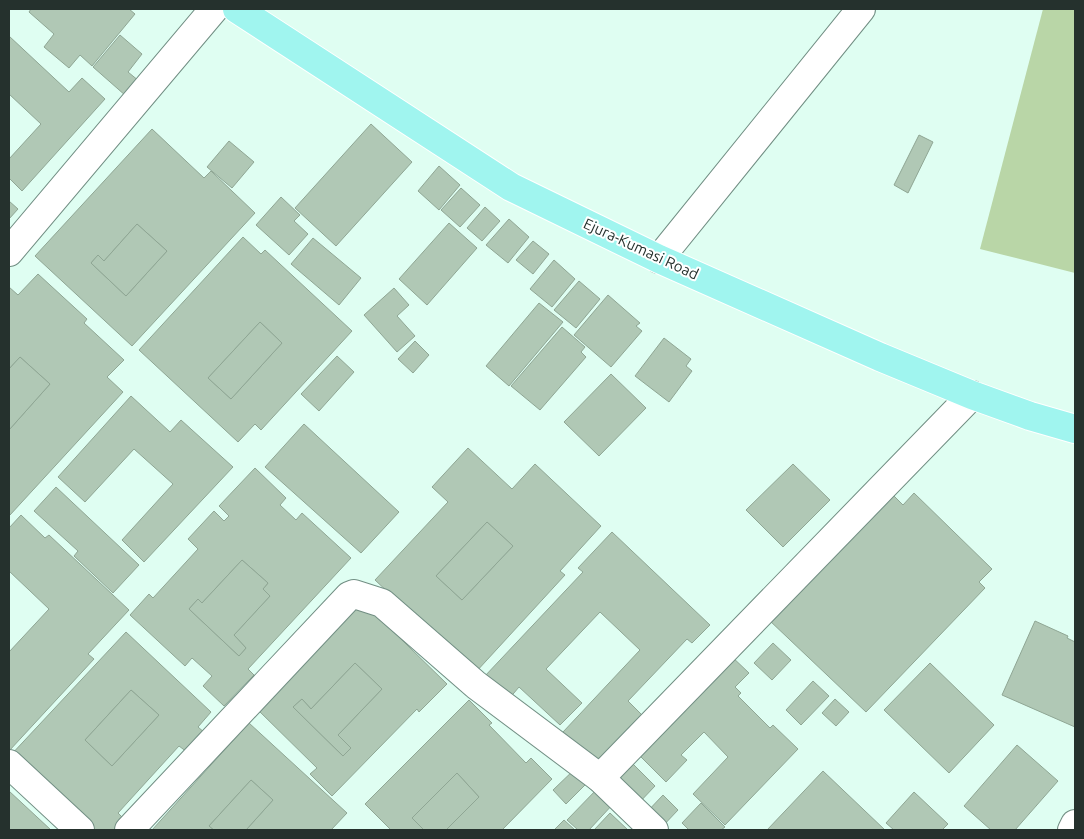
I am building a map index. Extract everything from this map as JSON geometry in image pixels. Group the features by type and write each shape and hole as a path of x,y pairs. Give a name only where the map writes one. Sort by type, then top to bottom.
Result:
{"main road":[{"name":"Ejura-Kumasi Road","path":"237,9 511,187 659,259 880,357 972,396 1075,429"}],"street":[{"path":"9,252 214,9"},
{"path":"659,259 861,9"},
{"path":"600,778 972,396"},
{"path":"129,830 349,596 354,594 382,603 476,685 600,778 654,830"},
{"path":"9,764 80,830"},
{"path":"1072,830 1075,824"}],"green space":[{"path":"1043,9 1075,9 1075,273 980,249"}],"building":[{"path":"31,9 129,9 135,14 92,66 80,55 69,68 44,47 54,34 29,12"},
{"path":"120,35 142,54 128,72 139,81 126,96 93,67"},
{"path":"9,36 69,92 82,78 105,99 22,191 9,178 9,159 41,124 9,94"},
{"path":"371,124 412,162 336,246 295,208"},
{"path":"152,129 204,178 211,171 255,213 132,346 35,256","holes":["137,224 167,251 126,296 91,263 98,255 104,261"]},
{"path":"919,135 933,142 908,193 894,185"},
{"path":"229,141 254,162 232,188 207,167"},
{"path":"439,166 460,185 439,210 418,191"},
{"path":"461,188 480,205 460,227 441,210"},
{"path":"281,197 300,215 294,221 308,234 289,255 256,225"},
{"path":"9,201 18,209 9,219"},
{"path":"485,207 500,221 482,241 467,228"},
{"path":"509,219 529,237 508,263 486,245"},
{"path":"449,223 477,248 427,305 399,279"},
{"path":"137,224 167,251 126,296 91,263 98,255 104,261"},
{"path":"243,237 261,254 265,250 352,331 261,430 255,424 238,442 139,350","holes":["260,322 282,343 231,399 208,378"]},
{"path":"313,238 361,278 339,305 291,264"},
{"path":"533,241 549,254 533,274 516,260"},
{"path":"554,260 575,279 552,307 530,289"},
{"path":"38,274 87,319 84,323 124,360 107,377 123,392 10,515 9,430 50,384 20,357 9,369 9,287 18,295"},
{"path":"579,281 600,299 576,328 554,310"},
{"path":"394,288 409,305 397,316 415,336 397,352 364,315"},
{"path":"608,295 640,323 636,326 642,331 611,367 574,335"},
{"path":"539,303 563,322 509,386 486,366"},
{"path":"260,322 282,343 231,399 208,378"},
{"path":"562,327 585,347 581,352 586,357 540,410 511,386"},
{"path":"664,338 691,359 686,366 692,371 669,402 635,376"},
{"path":"415,341 429,355 413,373 398,359"},
{"path":"337,356 354,372 319,411 301,394"},
{"path":"20,357 50,384 9,430 9,369"},
{"path":"611,374 646,408 599,456 564,422"},
{"path":"131,396 170,432 181,420 233,467 144,562 122,540 173,484 134,449 85,502 58,477"},
{"path":"304,424 399,512 361,553 265,467"},
{"path":"468,448 512,489 535,464 601,526 560,571 565,575 475,673 375,580 448,502 432,487","holes":["487,522 513,546 462,600 436,576"]},
{"path":"793,464 830,500 783,547 746,510"},
{"path":"255,468 286,498 280,505 296,520 302,513 351,558 248,669 254,675 224,706 203,686 212,676 192,658 185,666 130,615 149,594 153,598 198,549 188,539 214,511 224,521 229,516 219,506","holes":["242,560 268,583 263,589 270,596 234,635 246,648 239,656 189,609 198,599 202,603"]},
{"path":"56,487 139,565 113,593 74,556 78,551 34,511"},
{"path":"891,493 903,505 914,493 992,569 979,582 985,588 866,712 769,620"},
{"path":"21,515 45,538 49,535 129,610 88,654 94,659 9,751 9,652 49,609 9,571 9,528"},
{"path":"487,522 513,546 462,600 436,576"},
{"path":"612,532 710,625 692,643 687,639 628,701 646,719 601,768 563,732 640,650 600,612 546,669 582,703 560,725 519,687 508,700 484,677 583,572 578,568"},
{"path":"242,560 268,583 263,589 270,596 234,635 246,648 239,656 189,609 198,599 202,603"},
{"path":"362,601 447,684 419,712 417,709 332,796 310,774 317,768 257,709","holes":["355,663 382,689 338,735 351,748 343,756 293,707 302,699 311,709"]},
{"path":"1035,621 1068,636 1067,638 1075,642 1075,727 1002,695"},
{"path":"126,632 211,712 198,727 205,733 187,752 179,746 118,813 129,824 123,830 85,830 9,757","holes":["131,690 159,715 112,766 85,740"]},
{"path":"773,643 791,660 772,680 754,663"},
{"path":"729,654 749,673 735,687 741,693 738,696 770,728 773,725 798,749 725,825 693,794 728,757 704,732 681,755 687,760 666,782 635,751"},
{"path":"355,663 382,689 338,735 351,748 343,756 293,707 302,699 311,709"},
{"path":"930,663 994,725 949,773 884,710"},
{"path":"813,681 829,696 801,725 786,710"},
{"path":"131,690 159,715 112,766 85,740"},
{"path":"835,699 849,712 836,726 822,713"},
{"path":"469,700 492,723 489,725 526,763 531,758 552,779 502,830 446,830 479,797 457,773 412,818 424,830 391,830 365,804"},
{"path":"249,723 347,813 331,830 246,830 273,800 251,780 209,826 214,830 152,830"},
{"path":"1017,745 1058,781 1015,830 991,830 964,806"},
{"path":"633,764 655,786 636,806 613,784"},
{"path":"577,767 590,780 566,804 553,790"},
{"path":"823,771 885,830 767,830"},
{"path":"457,773 479,797 446,830 424,830 412,818"},
{"path":"251,780 273,800 246,830 214,830 209,826"},
{"path":"599,787 614,803 589,830 578,830 567,820"},
{"path":"9,791 51,830 9,830"},
{"path":"914,792 948,824 942,830 894,830 886,823"},
{"path":"663,795 678,810 660,829 645,814"},
{"path":"701,803 725,827 721,830 689,830 682,823"},
{"path":"610,813 628,830 594,830"},
{"path":"564,820 575,830 554,830"}]}
